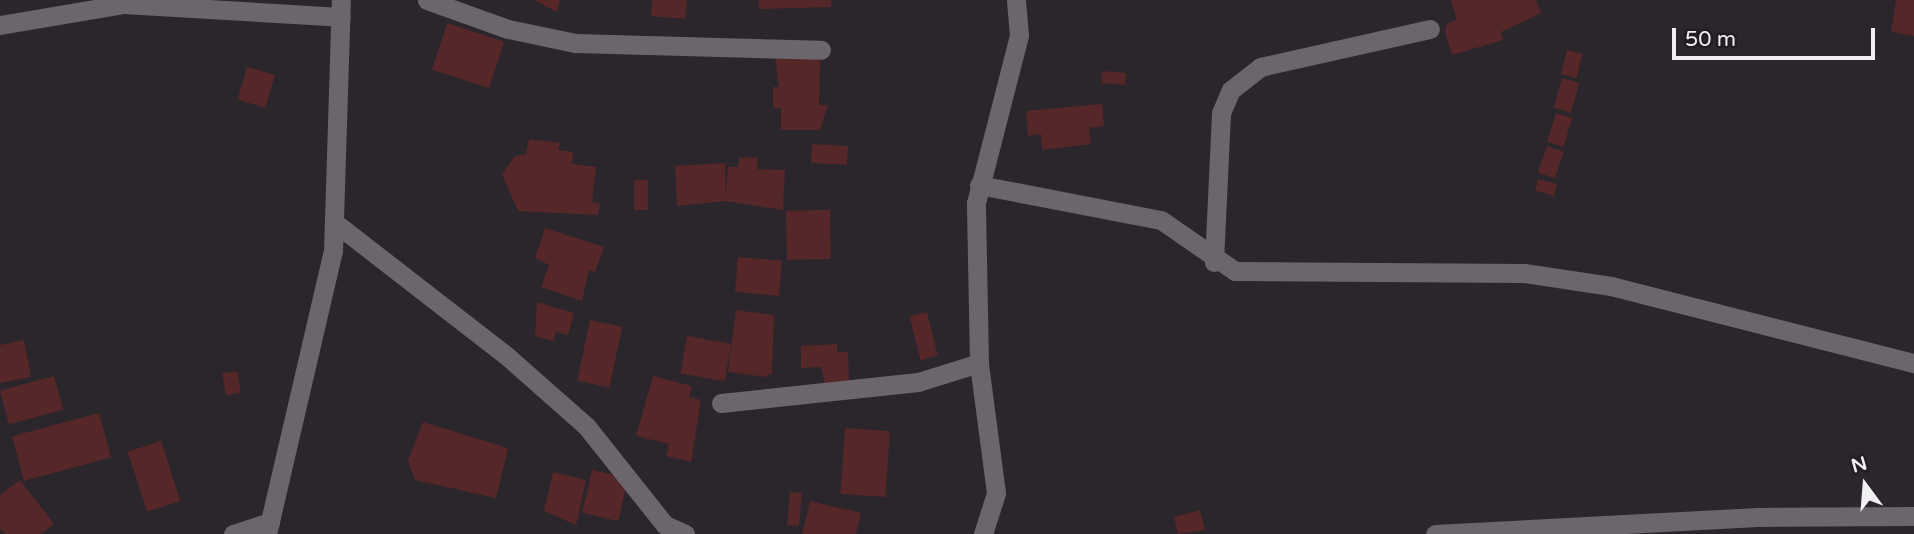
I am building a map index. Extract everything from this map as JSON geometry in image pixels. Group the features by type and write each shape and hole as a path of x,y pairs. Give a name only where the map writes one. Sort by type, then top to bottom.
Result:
{"street":[{"path":"428,0 508,29 575,43 821,50"},
{"path":"983,534 996,493 979,363 979,185 1019,35 1016,0"},
{"path":"0,25 124,4 341,8 334,222 326,298 269,528 233,534"},
{"path":"1214,262 1221,113 1231,89 1260,67 1430,29"},
{"path":"979,185 1161,220 1214,262 1235,271 1524,274 1611,286 1914,363"},
{"path":"334,222 518,366 587,427 666,525 685,534"},
{"path":"722,403 918,382 979,363"},
{"path":"1436,534 1914,516"}],"building":[{"path":"534,0 560,0 557,12"},
{"path":"652,0 687,0 685,19 651,16"},
{"path":"758,0 831,0 831,7 759,9"},
{"path":"1451,0 1536,0 1541,13 1501,32 1503,40 1452,55 1445,32 1447,23 1457,20"},
{"path":"1896,0 1914,0 1914,36 1891,32"},
{"path":"447,23 504,42 489,88 432,70"},
{"path":"1567,50 1583,54 1576,78 1561,74"},
{"path":"775,57 820,58 819,105 828,105 820,130 781,130 781,108 773,109 773,87 779,87"},
{"path":"247,67 275,75 266,108 238,100"},
{"path":"1102,71 1126,73 1125,85 1101,83"},
{"path":"1562,78 1579,83 1571,113 1553,108"},
{"path":"1102,104 1104,126 1089,128 1091,144 1042,150 1041,134 1028,136 1026,111"},
{"path":"1556,113 1572,118 1563,147 1547,142"},
{"path":"529,139 560,143 558,150 573,152 572,164 596,167 592,202 600,204 598,215 518,211 502,174 515,156 526,154"},
{"path":"812,144 848,146 847,165 811,163"},
{"path":"1547,146 1564,152 1555,178 1538,172"},
{"path":"739,157 758,158 757,169 785,170 783,210 726,201 677,206 675,166 725,163 726,198 728,167 738,167"},
{"path":"1538,179 1557,184 1554,196 1535,191"},
{"path":"634,180 648,180 648,210 634,210"},
{"path":"830,210 831,259 787,260 786,211"},
{"path":"545,228 604,247 595,272 589,270 582,301 541,287 549,265 535,258"},
{"path":"738,257 782,261 779,296 735,292"},
{"path":"537,302 574,313 568,335 556,332 553,341 535,336"},
{"path":"736,310 774,315 772,373 765,377 728,372"},
{"path":"927,312 938,356 920,360 910,316"},
{"path":"590,320 622,327 609,388 577,381"},
{"path":"687,336 731,344 725,381 680,373"},
{"path":"24,340 31,377 0,383 0,345"},
{"path":"837,344 837,352 848,352 849,383 825,384 821,367 801,368 801,346"},
{"path":"237,371 241,393 226,395 222,374"},
{"path":"54,376 63,410 9,424 0,390"},
{"path":"653,376 692,386 689,397 701,400 691,462 666,456 669,444 636,436"},
{"path":"99,413 111,457 24,481 12,436"},
{"path":"423,422 508,448 496,498 415,480 408,461"},
{"path":"845,428 890,431 885,497 840,494"},
{"path":"161,441 180,501 147,512 128,452"},
{"path":"592,470 628,478 618,521 582,513"},
{"path":"553,472 586,480 576,525 544,511"},
{"path":"20,480 54,524 40,534 5,534 0,528 0,495"},
{"path":"790,492 802,493 799,526 787,525"},
{"path":"810,501 861,513 856,534 802,534"},
{"path":"1200,510 1205,530 1178,534 1174,517"}]}
